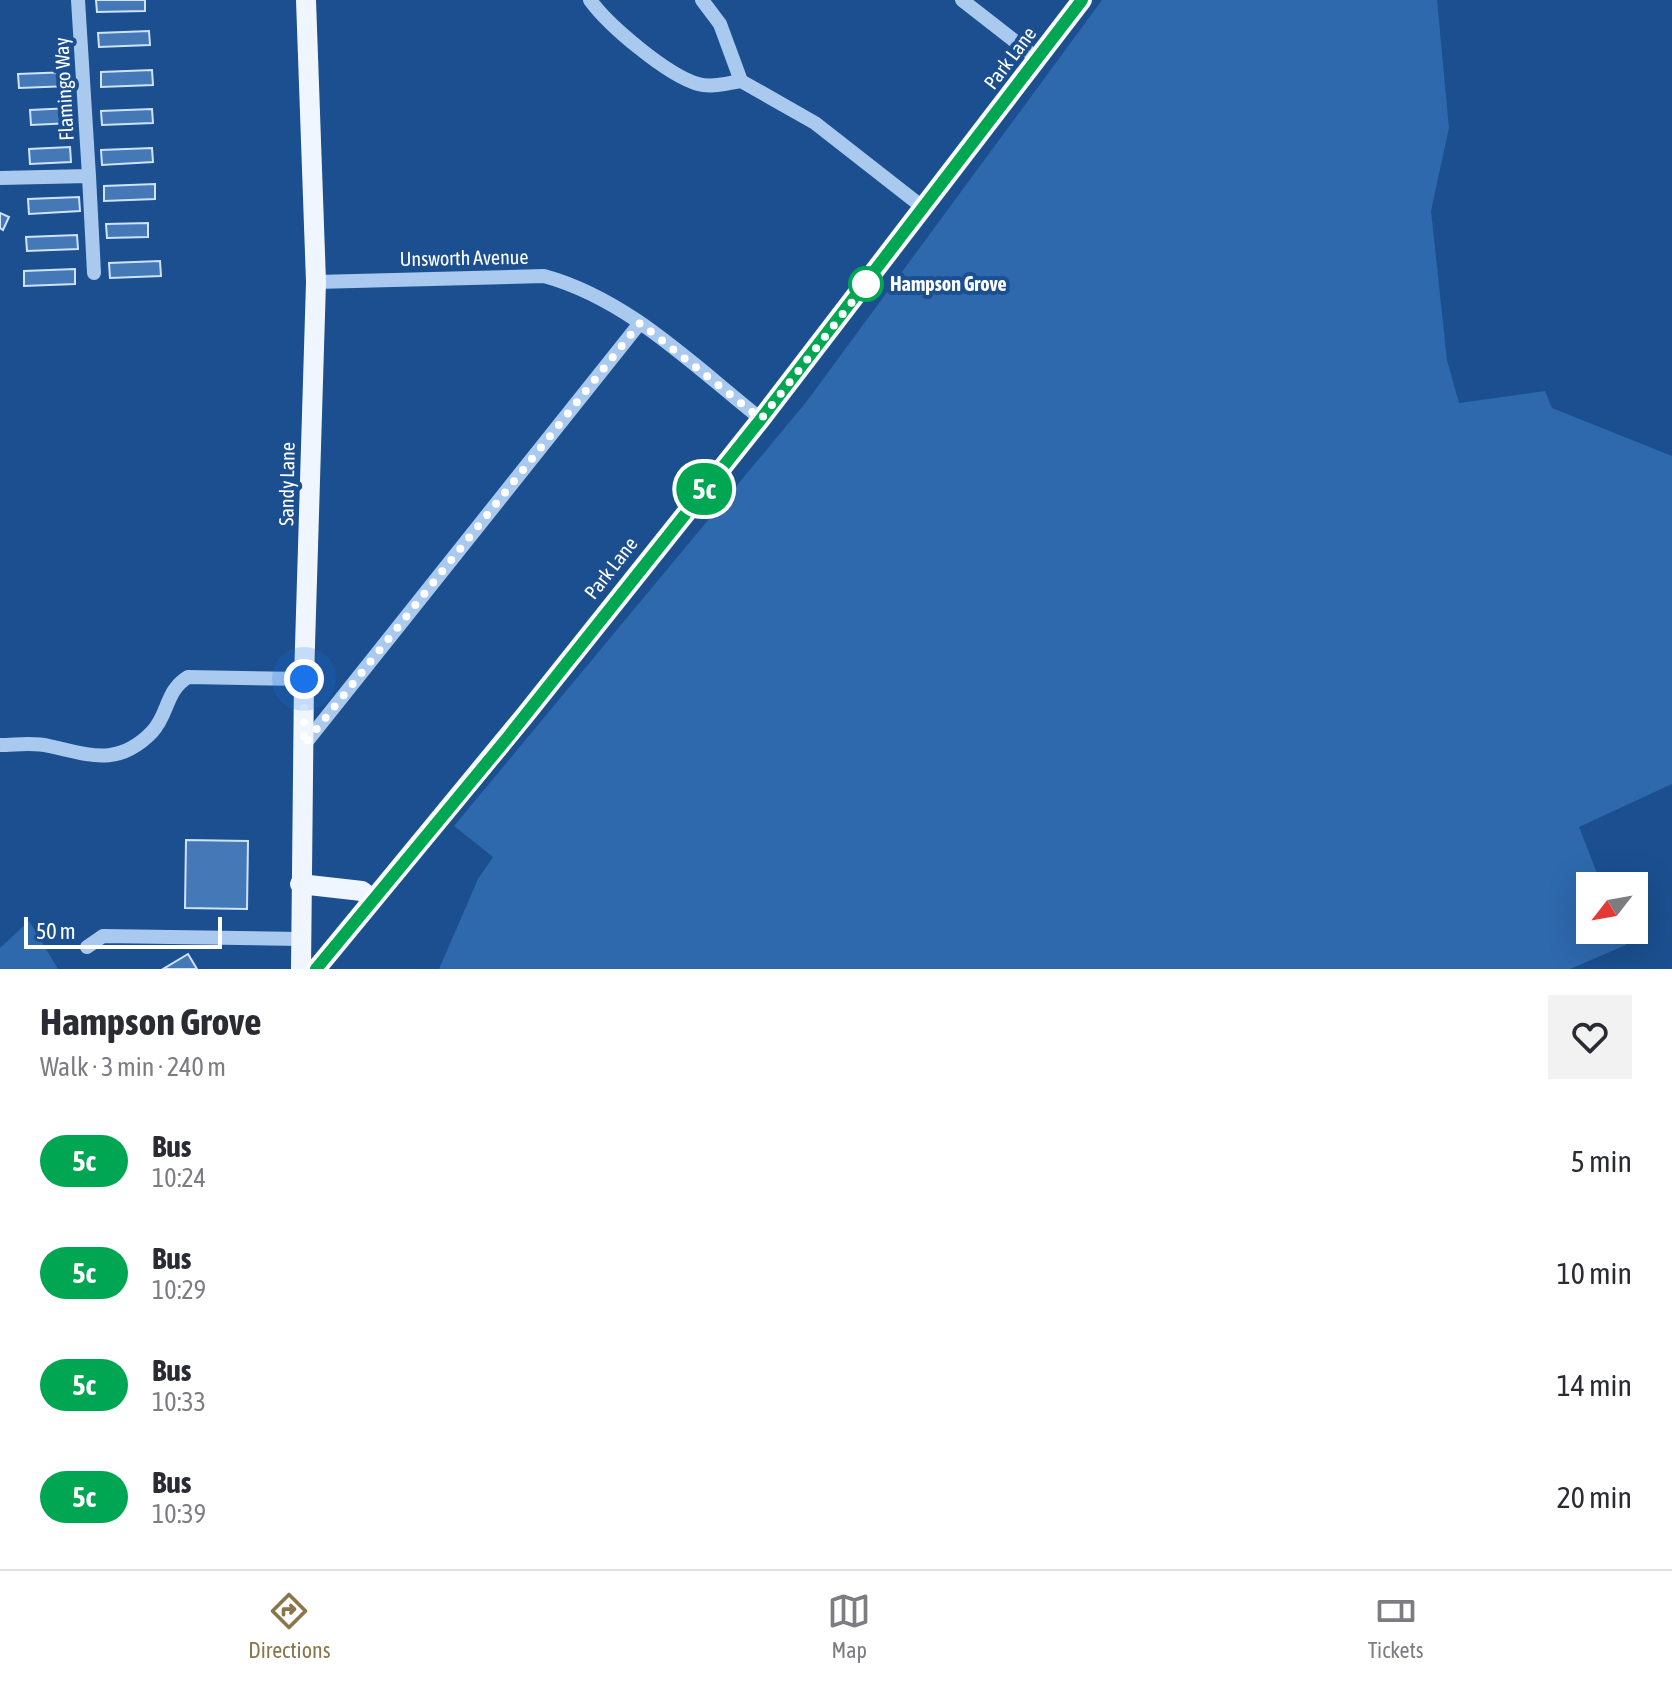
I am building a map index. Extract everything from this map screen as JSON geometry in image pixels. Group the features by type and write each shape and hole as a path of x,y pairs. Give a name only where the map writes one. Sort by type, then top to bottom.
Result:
{"main road":[{"name":"Sandy Lane","path":"301,969 304,679 316,282 306,0"},
{"name":"Park Lane","path":"316,969 761,419 925,209 1082,0"},
{"path":"300,884 362,891 373,900"}],"street":[{"name":"Flamingo Way","path":"78,0 94,273"},
{"path":"590,0 641,48 697,84 716,86 741,81"},
{"path":"702,0 720,24 741,81 815,123 925,209"},
{"path":"962,0 1039,60"},
{"path":"0,178 89,176"},
{"name":"Unsworth Avenue","path":"316,282 544,276 578,286 640,323 761,419"},
{"path":"304,745 640,323"},
{"path":"0,745 48,745 85,756 121,754 155,728 171,691 188,677 304,679"},
{"path":"87,947 103,936 301,939"}],"shaded area":[{"path":"1102,0 1437,0 1449,128 1431,211 1447,360 1459,403 1545,391 1552,408 1672,456 1672,784 1579,827 1597,872 1576,872 1576,944 1626,945 1570,969 439,969 478,879 493,857 454,826 807,401"},
{"path":"29,921 58,969 0,969 0,948"}],"building":[{"path":"96,0 145,0 145,11 97,12"},
{"path":"149,31 150,45 99,47 98,33"},
{"path":"152,70 153,85 101,87 101,72"},
{"path":"69,72 70,86 19,88 18,74"},
{"path":"72,108 72,123 31,125 30,110"},
{"path":"152,109 153,123 102,125 101,111"},
{"path":"70,147 71,162 30,164 29,149"},
{"path":"152,148 153,162 102,165 101,150"},
{"path":"155,184 155,199 104,201 104,186"},
{"path":"79,197 80,211 29,214 28,199"},
{"path":"0,213 9,217 3,230 0,228"},
{"path":"148,223 148,237 107,238 106,224"},
{"path":"77,235 78,249 27,251 26,237"},
{"path":"160,261 161,276 110,278 109,263"},
{"path":"75,269 75,284 24,286 24,271"},
{"path":"186,840 248,841 247,909 185,908"},
{"path":"188,954 197,969 163,969"}],"bus line":[{"name":"5c","path":"316,969 508,737 761,419 925,209 1082,0"}],"place":[{"name":"Hampson Grove","path":"866,284"}],"route":[{"path":"304,679 304,745 640,323 761,419 870,279 866,284"}]}
